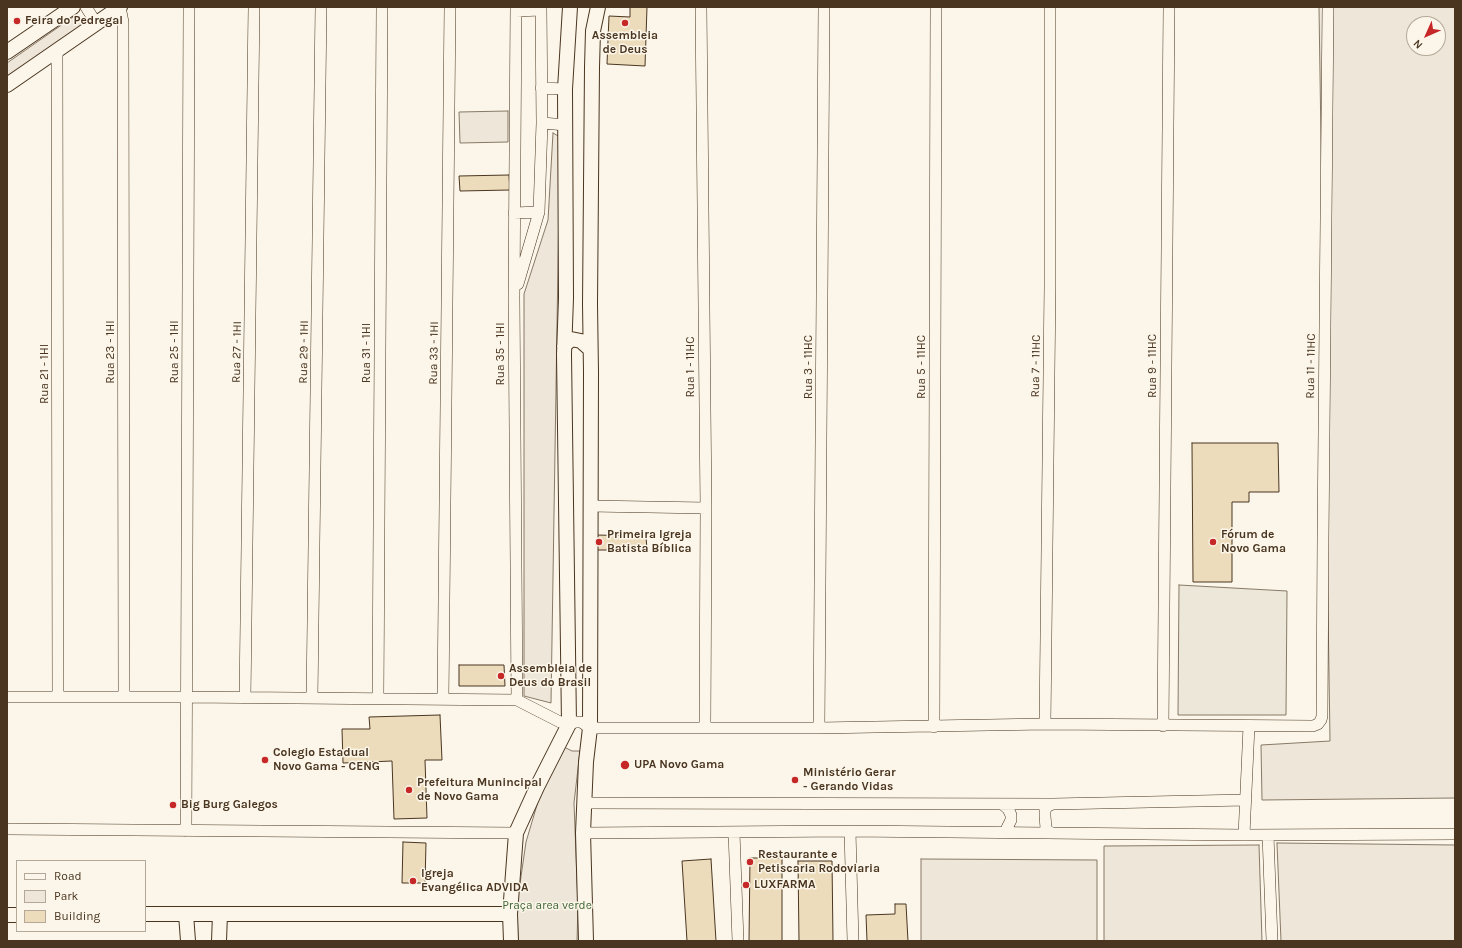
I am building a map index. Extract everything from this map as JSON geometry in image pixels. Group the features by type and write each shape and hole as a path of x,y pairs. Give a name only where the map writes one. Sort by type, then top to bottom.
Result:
{"street":[{"path":"7,52 73,7"},
{"path":"86,7 96,23"},
{"path":"7,85 120,7"},
{"name":"Rua 23 - 1HI","path":"120,7 123,22 124,697"},
{"name":"Rua 25 - 1HI","path":"186,831 189,7"},
{"name":"Rua 27 - 1HI","path":"245,698 254,7"},
{"name":"Rua 29 - 1HI","path":"312,698 321,7"},
{"name":"Rua 31 - 1HI","path":"378,698 382,7"},
{"name":"Rua 33 - 1HI","path":"443,699 450,7"},
{"path":"511,941 510,914 516,833 537,787 569,724 564,346 566,304 565,89 570,7"},
{"path":"586,941 583,833 590,728 590,304 592,67 593,31 598,7"},
{"name":"Rua 1 - 11HC","path":"701,7 706,508 705,728"},
{"name":"Rua 3 - 11HC","path":"819,728 824,7"},
{"name":"Rua 5 - 11HC","path":"934,727 936,7"},
{"name":"Rua 7 - 11HC","path":"1045,724 1050,286 1050,7"},
{"name":"Rua 9 - 11HC","path":"1163,726 1169,7"},
{"name":"Rua 11 - 11HC","path":"1249,726 1313,726 1318,724 1322,716 1322,538 1328,7"},
{"path":"514,298 539,212 542,123 541,9 516,9"},
{"name":"Rua 35 - 1HI","path":"516,9 514,298 517,700"},
{"name":"Rua 21 - 1HI","path":"58,51 58,697"},
{"path":"541,88 565,89"},
{"path":"542,123 566,125"},
{"path":"514,213 539,212"},
{"path":"566,304 573,309 582,310 590,304"},
{"path":"564,346 571,339 581,341 590,349"},
{"path":"590,506 706,508"},
{"path":"7,697 517,700 549,718 569,724 581,722 590,728 934,727 1045,724 1249,726 1244,835"},
{"path":"584,803 1053,804 1246,800"},
{"path":"1002,804 1008,809 1011,815 1011,820 1005,832"},
{"path":"1052,833 1046,828 1044,816 1045,810 1048,806 1053,804"},
{"path":"7,829 516,833"},
{"path":"583,833 850,830 1244,835 1455,834"},
{"path":"850,830 853,941"},
{"path":"734,832 738,941"},
{"path":"1268,835 1272,941"},
{"path":"146,914 510,914"},
{"path":"186,914 188,941"},
{"path":"219,941 220,914"}],"green space":[{"path":"1319,7 1455,7 1455,798 1262,800 1261,745 1330,741"},
{"path":"73,17 80,18 83,25 7,82 7,63"},
{"path":"508,111 508,142 460,143 459,112"},
{"path":"553,133 560,137 551,703 524,696 524,294 548,220"},
{"name":"Praça area verde","path":"564,747 572,751 580,751 574,803 578,905 577,941 518,941 517,904 526,842 542,788"},
{"path":"1277,843 1455,845 1455,941 1281,941"},
{"path":"1259,845 1262,941 1104,941 1104,846"},
{"path":"921,859 1097,860 1097,941 921,941"}],"shaded area":[{"path":"1179,585 1287,591 1286,715 1178,715"}],"building":[{"path":"630,7 647,7 645,66 607,64 609,16 630,17"},
{"path":"509,175 510,190 460,191 459,176"},
{"name":"Fórum de Novo Gama","path":"1192,443 1278,443 1279,492 1249,492 1249,502 1232,502 1232,582 1193,582"},
{"path":"595,535 646,536 647,550 595,550"},
{"path":"459,665 504,665 505,686 459,686"},
{"name":"Prefeitura Munincipal de Novo Gama","path":"440,715 442,760 425,760 427,818 394,819 392,761 343,763 342,729 370,729 369,717"},
{"path":"403,842 426,843 425,883 402,883"},
{"path":"750,858 782,858 782,941 749,941"},
{"path":"711,859 716,941 687,941 682,861"},
{"path":"798,861 832,861 833,941 799,941"},
{"path":"895,904 906,904 908,941 867,941 866,915 895,914"}],"place":[{"name":"Feira do Pedregal","path":"17,21"},
{"name":"Assembleia de Deus","path":"625,23"},
{"name":"Primeira Igreja Batista Bíblica","path":"599,542"},
{"name":"Fórum de Novo Gama","path":"1213,542"},
{"name":"Assembleia de Deus do Brasil","path":"501,676"},
{"name":"Colegio Estadual Novo Gama - CENG","path":"265,760"},
{"name":"UPA Novo Gama","path":"625,765"},
{"name":"Ministério Gerar - Gerando Vidas","path":"795,780"},
{"name":"Prefeitura Munincipal de Novo Gama","path":"409,790"},
{"name":"Big Burg Galegos","path":"173,805"},
{"name":"Restaurante e Petiscaria Rodoviaria","path":"750,862"},
{"name":"Igreja Evangélica ADVIDA","path":"413,881"},
{"name":"LUXFARMA","path":"746,885"}]}
